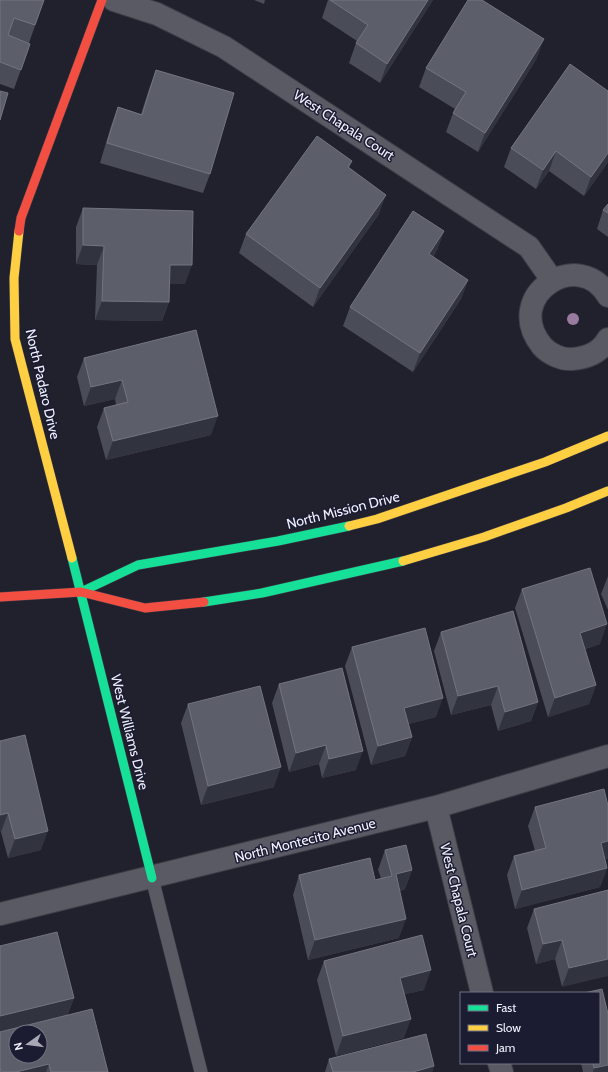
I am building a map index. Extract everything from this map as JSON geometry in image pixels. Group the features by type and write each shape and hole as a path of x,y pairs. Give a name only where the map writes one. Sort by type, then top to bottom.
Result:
{"street":[{"name":"North Padaro Drive","path":"81,592 15,339 14,278 21,218 102,0"},
{"name":"West Chapala Court","path":"114,0 157,14 224,47 529,247 552,280"},
{"path":"608,296 594,281 580,276 566,275 552,280 542,288 534,299 530,312 531,326 536,338 545,349 556,356 569,359 583,358 595,352 606,343 608,339"},
{"name":"North Mission Drive","path":"81,592 138,565 278,541 377,519 545,462 608,436"},
{"name":"North Mission Drive","path":"0,596 81,592 145,608 195,603 262,592 327,579 413,558 484,537 566,508 608,491"},
{"name":"West Williams Drive","path":"81,592 152,878"},
{"name":"North Montecito Avenue","path":"0,914 152,878 436,807 608,756"},
{"name":"West Chapala Court","path":"436,807 482,992"}],"lane":[{"path":"152,878 201,1072"}],"building":[{"path":"0,0 44,0 35,25 14,18 8,35 30,44 21,70 0,62"},
{"path":"330,0 428,0 387,64 356,43 368,25"},
{"path":"468,0 482,0 544,39 485,133 453,113 466,92 426,68"},
{"path":"570,64 608,91 608,153 591,177 556,151 543,170 511,148"},
{"path":"156,70 234,93 210,174 107,143 118,107 142,115"},
{"path":"0,91 8,93 0,120"},
{"path":"317,136 352,161 348,167 386,195 320,288 246,234"},
{"path":"608,204 608,213 603,210"},
{"path":"83,208 193,211 192,265 170,265 169,302 102,301 104,246 83,245"},
{"path":"413,211 444,231 429,254 468,280 420,353 350,307"},
{"path":"196,330 218,416 113,441 104,408 128,402 122,380 91,387 84,358"},
{"path":"590,568 607,624 580,633 596,685 555,698 522,589"},
{"path":"513,611 538,702 505,712 498,686 458,696 441,632"},
{"path":"425,628 443,698 404,708 412,737 378,746 352,647"},
{"path":"342,668 363,751 329,759 326,745 296,753 279,684"},
{"path":"260,686 281,767 208,786 188,704"},
{"path":"25,735 48,831 15,839 8,813 0,815 0,741"},
{"path":"604,789 608,806 608,841 601,843 607,868 522,890 514,856 546,848 535,807"},
{"path":"406,845 412,870 396,874 406,919 315,940 299,875 370,858 375,880 392,876 385,850"},
{"path":"608,890 608,959 569,968 562,940 543,944 534,909"},
{"path":"57,932 74,998 0,1016 0,946"},
{"path":"422,935 431,970 400,978 411,1019 343,1036 324,961"},
{"path":"602,989 608,1014 608,1065 594,1068 593,1064 600,1064 600,992 588,992"},
{"path":"92,1009 108,1072 51,1072 49,1064 16,1072 1,1072 0,1032 8,1030 8,1064 48,1064 48,1024 32,1024"},
{"path":"426,1034 434,1066 413,1072 333,1072 329,1059"}],"traffic: fast":[{"path":"81,592 138,565 278,541 349,526"},
{"path":"72,558 152,878"},
{"path":"204,602 262,593 403,561"}],"traffic: slow":[{"path":"19,231 14,278 15,339 72,558"},
{"path":"349,526 377,519 545,462 608,436"},
{"path":"403,561 484,537 566,508 608,491"}],"traffic: jam":[{"path":"19,231 21,218 102,0"},
{"path":"0,597 81,592 145,608 204,602"}]}
